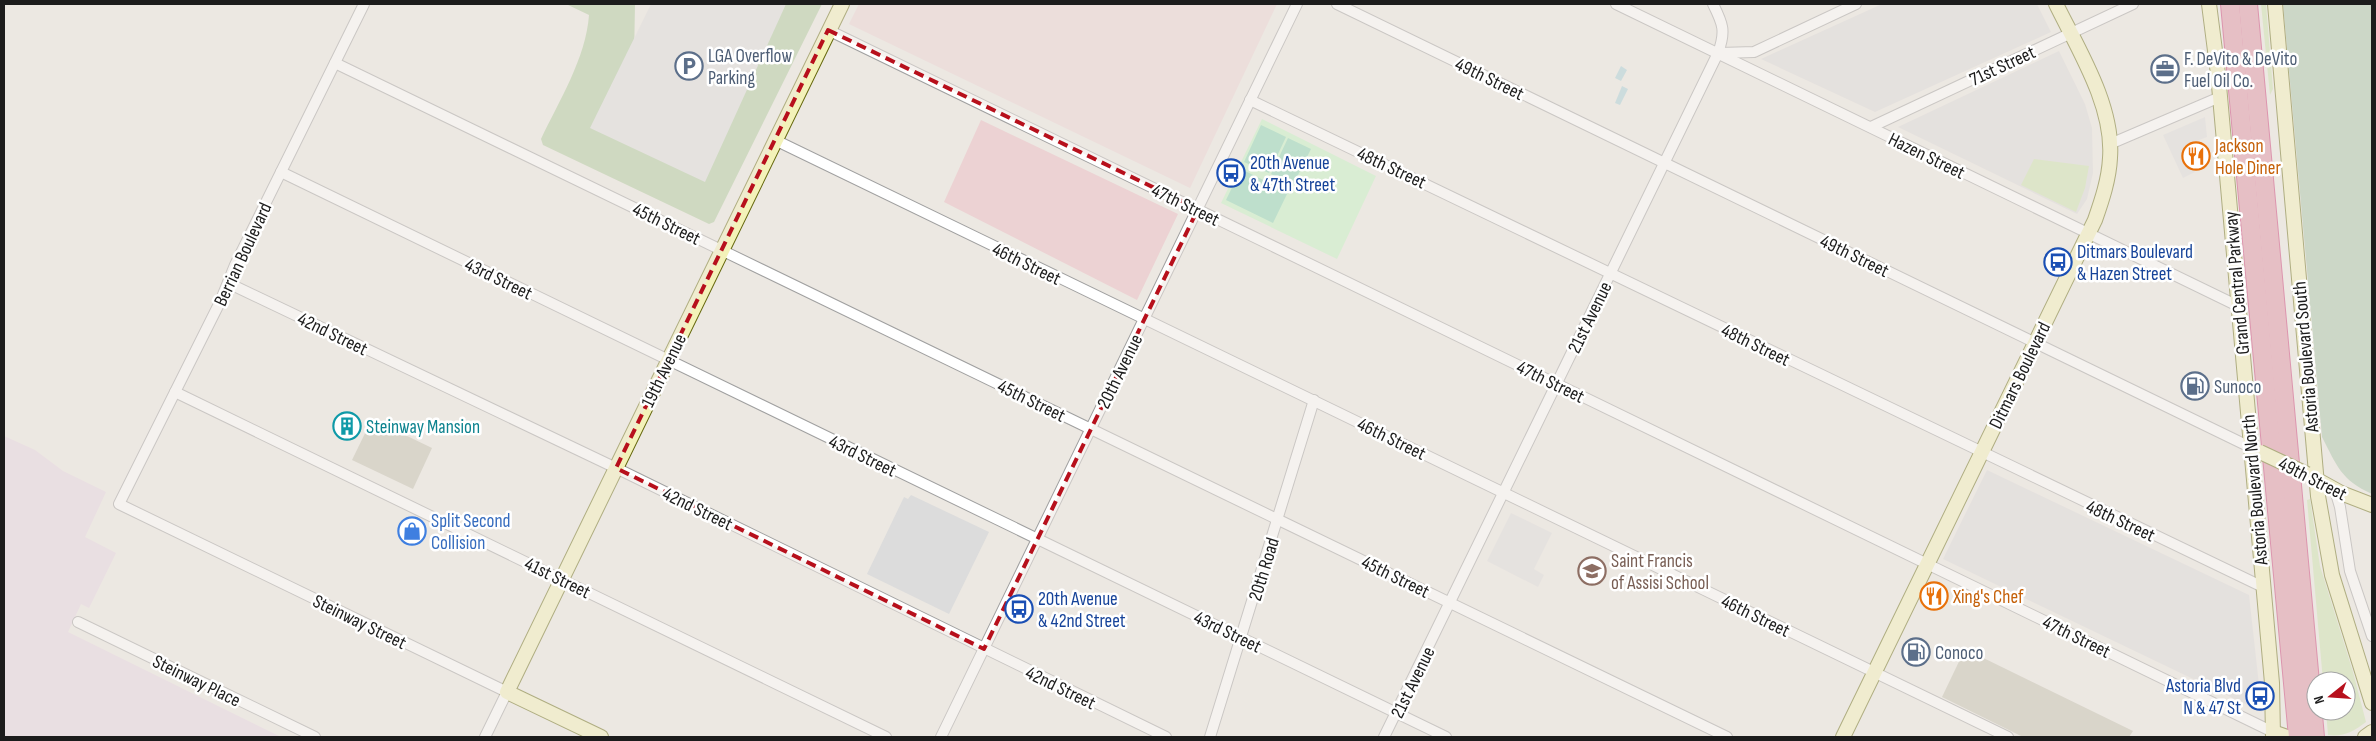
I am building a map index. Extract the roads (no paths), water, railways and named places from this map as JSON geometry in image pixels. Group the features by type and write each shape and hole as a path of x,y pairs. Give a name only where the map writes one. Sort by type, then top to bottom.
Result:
{"highway":[{"name":"Grand Central Parkway","path":"2230,4 2298,737"},
{"name":"Grand Central Parkway","path":"2248,4 2315,737"}],"street":[{"name":"Berrian Boulevard","path":"119,504 364,4"},
{"name":"19th Avenue","path":"485,737 842,4"},
{"name":"20th Avenue","path":"941,737 1297,4"},
{"name":"49th Street","path":"1337,4 2035,342 2335,490 2372,505"},
{"name":"Hazen Street","path":"1616,4 2238,306"},
{"name":"21st Avenue","path":"1384,737 1718,53 1724,33 1713,4"},
{"path":"1718,53 1754,52 1856,4"},
{"name":"Ditmars Boulevard","path":"1843,737 2088,232 2104,194 2110,158 2110,144 2102,104 2056,4"},
{"name":"71st Street","path":"1870,127 2133,4"},
{"name":"Astoria Boulevard North","path":"2209,4 2220,97 2238,306 2255,450 2263,587 2272,683 2273,735"},
{"name":"Astoria Boulevard South","path":"2275,4 2312,477 2332,575 2372,700"},
{"name":"47th Street","path":"828,30 1927,564 2273,735"},
{"name":"45th Street","path":"336,63 1727,737"},
{"path":"2110,144 2220,97"},
{"name":"48th Street","path":"1250,100 2263,587"},
{"name":"46th Street","path":"775,140 2008,737"},
{"name":"43rd Street","path":"281,172 1446,737"},
{"name":"42nd Street","path":"228,283 616,468 1166,737"},
{"name":"41st Street","path":"175,392 886,737"},
{"name":"20th Road","path":"1210,737 1314,400"},
{"path":"2335,490 2340,508 2350,571 2372,636"},
{"name":"Steinway Street","path":"119,504 600,737"},
{"name":"Steinway Place","path":"78,622 316,737"},
{"path":"2365,737 2372,732"},
{"path":"2273,735 2287,737"}],"water":[{"path":"1621,66 1627,70 1621,81 1615,78"},
{"path":"1622,86 1628,89 1620,105 1615,103"}],"place":[{"name":"LGA Overflow Parking","path":"689,66"},
{"name":"F. DeVito & DeVito Fuel Oil Co.","path":"2165,69"},
{"name":"Jackson Hole Diner","path":"2196,156"},
{"name":"20th Avenue & 47th Street","path":"1231,173"},
{"name":"Ditmars Boulevard & Hazen Street","path":"2058,262"},
{"name":"Sunoco","path":"2195,386"},
{"name":"Steinway Mansion","path":"347,426"},
{"name":"Split Second Collision","path":"412,531"},
{"name":"Saint Francis of Assisi School","path":"1592,571"},
{"name":"Xing's Chef","path":"1934,596"},
{"name":"20th Avenue & 42nd Street","path":"1019,609"},
{"name":"Conoco","path":"1916,652"},
{"name":"Astoria Blvd N & 47 St","path":"2260,696"}]}
